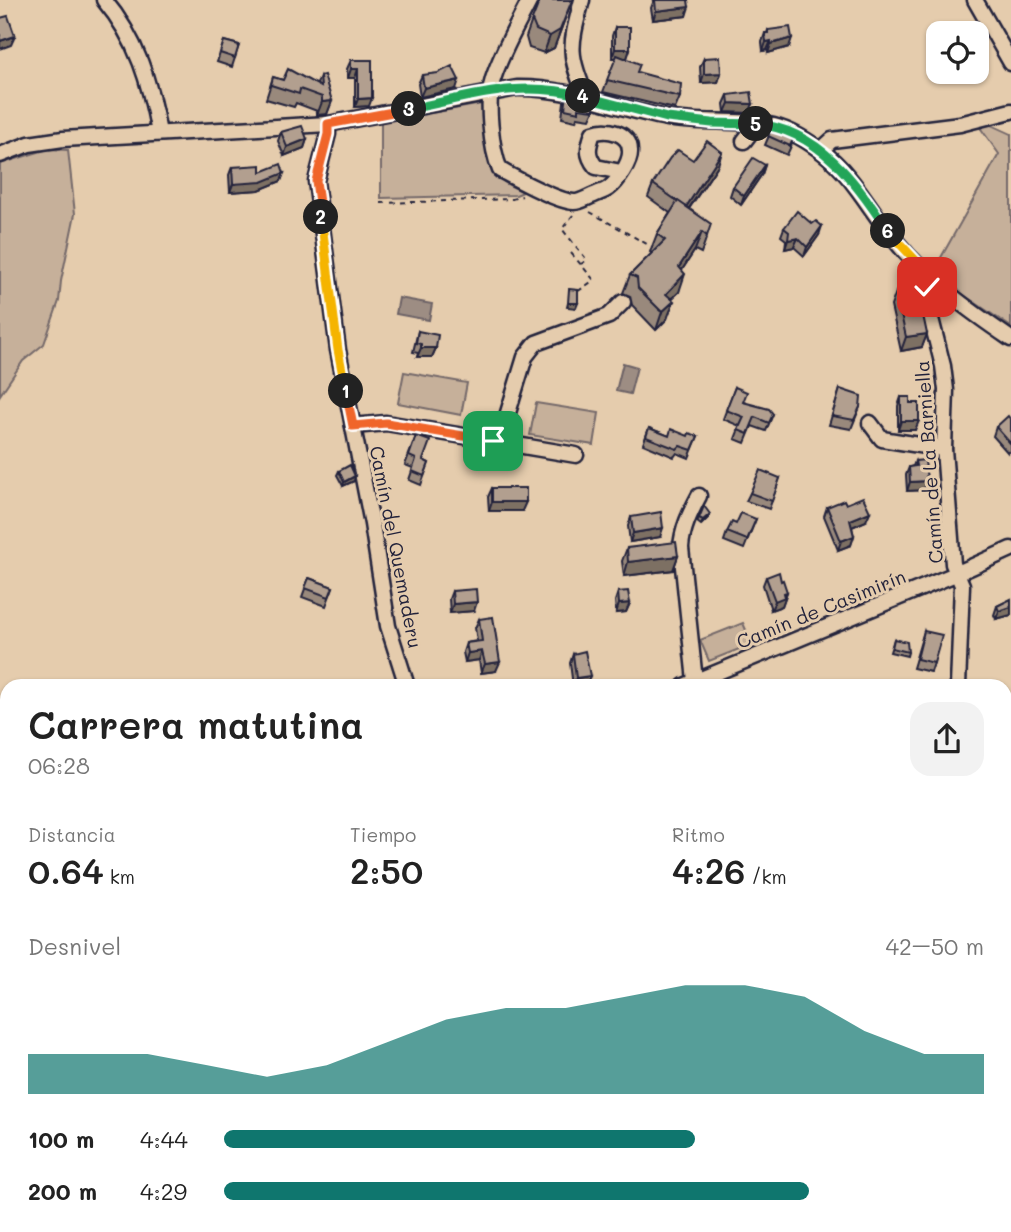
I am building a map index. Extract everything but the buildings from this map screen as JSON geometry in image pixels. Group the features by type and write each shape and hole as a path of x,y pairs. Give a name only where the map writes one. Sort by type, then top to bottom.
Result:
{"street":[{"path":"104,0 128,32 138,53 159,133"},
{"path":"530,0 492,80 490,93 493,155 500,170 534,188 577,204 609,188 621,172"},
{"path":"575,88 570,46 582,0"},
{"path":"975,0 1011,63"},
{"path":"505,49 503,64 509,80 517,88"},
{"path":"0,155 29,144 63,139 328,124 517,88 575,88 587,98 667,118 781,128 821,150 846,172 894,239 933,279 961,305 1011,339"},
{"path":"821,150 832,140 960,124 1011,111"},
{"name":"Camín del Quemaderu","path":"328,124 316,181 338,350 372,524 388,626 405,679"},
{"path":"744,141 757,124"},
{"name":"Camín de La Barniella","path":"933,279 925,295 943,366 946,390 944,449 953,564 962,584 958,679"},
{"path":"493,441 507,416 525,357 536,343 609,316 623,302"},
{"path":"353,426 386,423 576,455"},
{"path":"870,423 882,439 944,449"},
{"path":"690,679 681,548 688,516 699,496"},
{"name":"Camín de Casimirín","path":"702,679 1011,549"}],"path":[{"path":"381,203 512,199 528,194 534,188"},
{"path":"581,264 587,260 562,229 577,204 653,247"},
{"path":"571,253 594,280 578,292 572,291"}],"shaded area":[{"path":"482,104 488,155 496,174 507,184 523,192 516,195 381,198 381,122"},
{"path":"987,123 1011,134 1011,327 958,291 934,270 999,154 979,126"},
{"path":"48,149 68,150 75,214 59,301 44,344 23,361 0,395 0,164"},
{"path":"399,298 432,304 429,320 396,314"},
{"path":"623,363 637,367 630,394 616,391"},
{"path":"404,372 467,383 461,415 398,403"},
{"path":"536,403 599,413 594,445 530,435"},
{"path":"743,623 752,644 709,661 700,640"}],"route":[{"path":"493,441 386,423 353,426 338,350 316,181 328,124 517,88 535,88 572,94 667,118 712,123 750,123 781,128 821,150 846,172 894,239 933,279 927,287"}]}
